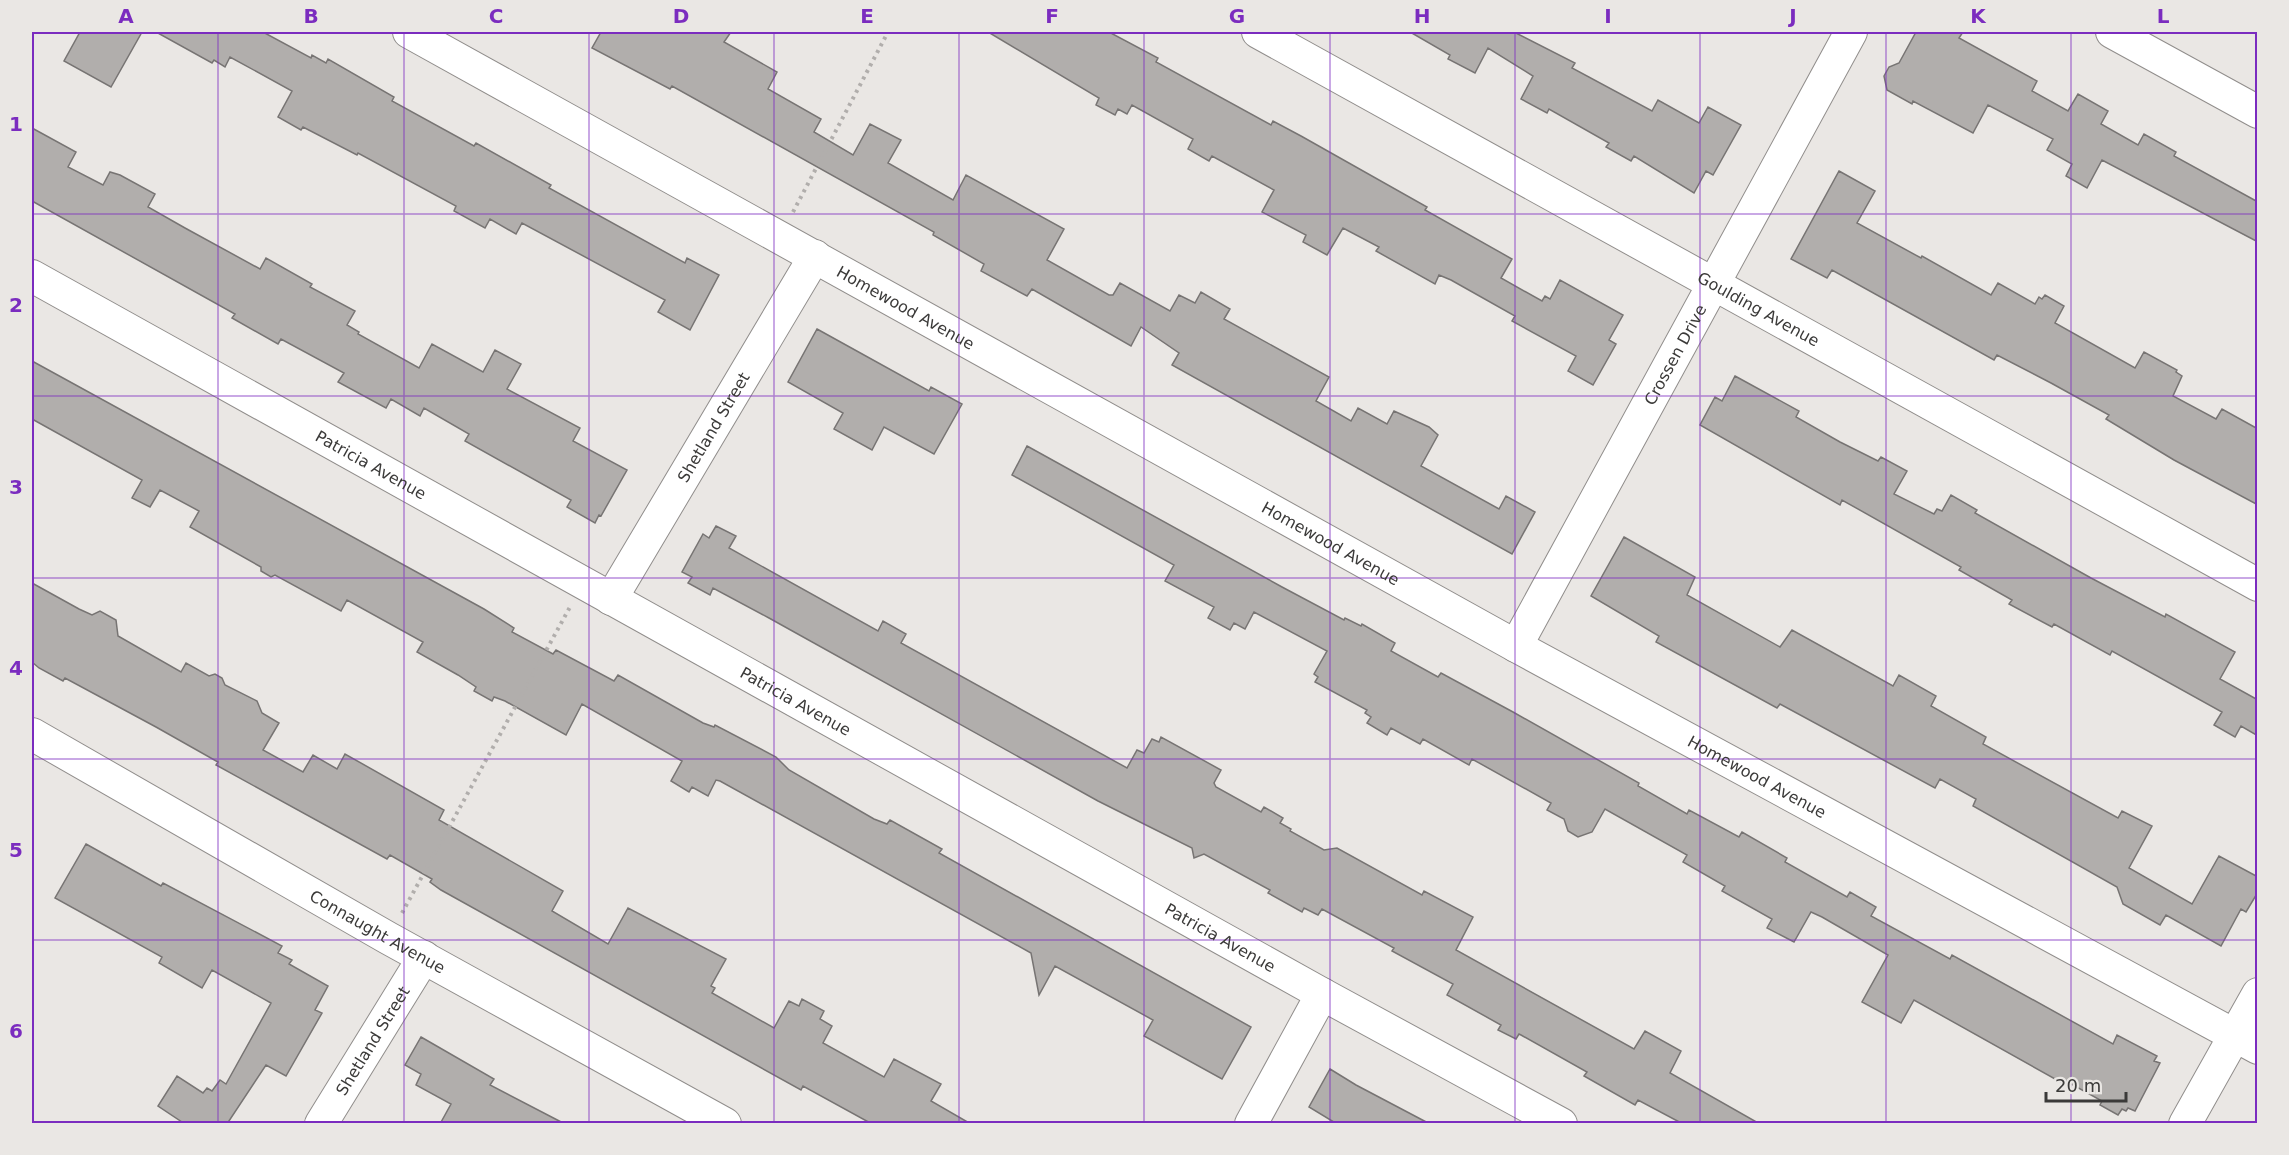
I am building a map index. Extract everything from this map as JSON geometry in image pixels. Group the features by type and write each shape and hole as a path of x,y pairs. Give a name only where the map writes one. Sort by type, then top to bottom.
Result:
{"street":[{"name":"Homewood Avenue","path":"409,32 1516,646 2246,1042"},
{"name":"Goulding Avenue","path":"1258,32 2258,585"},
{"name":"Crossen Drive","path":"1516,646 1851,32"},
{"path":"2112,32 2258,112"},
{"name":"Shetland Street","path":"611,599 814,256"},
{"name":"Patricia Avenue","path":"32,276 1322,994 1561,1124"},
{"name":"Connaught Avenue","path":"32,734 388,938 725,1124"},
{"name":"Shetland Street","path":"321,1124 424,957"},
{"path":"1251,1124 1322,994"},
{"path":"2185,1124 2246,1042 2258,994"}],"path":[{"path":"780,236 888,32"},
{"path":"388,938 574,598"}],"building":[{"path":"80,32 142,32 111,87 64,61"},
{"path":"156,32 263,32 311,58 312,55 326,63 328,59 394,97 392,101 474,146 476,143 551,185 549,188 685,263 687,258 719,275 690,330 658,312 665,300 522,223 516,234 490,219 485,228 454,211 456,206 358,153 357,155 303,127 301,130 278,117 292,91 230,57 225,67 214,60 212,63"},
{"path":"601,32 731,32 724,42 777,72 768,89 821,119 814,132 853,155 870,124 901,140 888,163 953,200 966,175 1064,229 1047,260 1109,295 1113,295 1120,283 1170,311 1179,295 1195,303 1201,292 1230,309 1224,319 1329,377 1316,401 1351,421 1358,408 1387,424 1394,411 1429,427 1438,435 1421,466 1499,509 1506,496 1535,512 1512,554 1172,365 1179,353 1141,327 1131,346 1032,289 1027,296 981,271 984,264 933,235 934,232 672,86 670,89 592,48"},
{"path":"988,32 1109,32 1158,58 1156,62 1271,125 1273,121 1301,136 1427,207 1425,210 1512,259 1501,278 1542,301 1545,296 1550,299 1560,280 1623,315 1609,340 1616,344 1593,385 1568,371 1576,356 1512,321 1515,316 1451,280 1439,275 1435,284 1376,251 1379,247 1343,228 1327,255 1303,242 1306,235 1262,212 1274,190 1212,156 1209,161 1188,149 1193,139 1132,105 1127,114 1118,109 1115,115 1096,105 1099,98"},
{"path":"1410,32 1514,32 1575,63 1572,68 1652,111 1658,100 1699,123 1708,107 1741,125 1713,175 1706,171 1694,193 1634,156 1631,161 1606,147 1609,143 1549,109 1547,113 1521,99 1533,76 1488,48 1475,73 1448,59 1450,55"},
{"path":"1916,32 1963,32 1959,38 2037,81 2032,91 2068,111 2078,94 2108,111 2101,124 2138,145 2144,134 2176,152 2174,156 2258,202 2258,242 2102,160 2087,188 2066,176 2072,164 2047,150 2053,139 1988,105 1973,133 1887,90 1884,76 1889,67 1899,63"},
{"path":"32,128 76,152 68,167 103,185 110,172 120,175 155,194 148,207 260,269 266,258 312,284 310,287 355,311 347,325 359,332 358,334 419,368 432,344 483,372 495,350 521,364 507,389 580,428 573,441 627,470 601,516 599,515 595,523 567,507 571,500 465,441 469,434 424,408 420,416 391,399 386,408 338,382 344,373 281,339 278,344 232,318 235,314 32,201"},
{"path":"1839,171 1875,191 1857,223 1991,295 1998,283 2035,304 2039,297 2042,299 2045,295 2064,306 2055,323 2135,368 2144,352 2177,370 2176,372 2182,376 2173,396 2216,419 2222,409 2258,429 2258,505 2174,460 2106,419 2109,415 2051,383 1997,355 1994,360 1832,270 1827,278 1791,259"},
{"path":"817,329 929,391 931,387 962,404 934,454 884,427 872,450 834,429 843,413 788,382"},
{"path":"32,361 484,609 514,628 512,632 553,654 556,650 614,681 618,675 703,723 714,727 715,725 776,757 789,770 874,819 887,824 890,820 942,849 939,853 1251,1027 1222,1079 1144,1036 1153,1020 1055,966 1039,995 1031,953 720,781 716,780 708,796 692,787 689,792 671,781 682,761 582,704 566,735 505,701 494,697 492,701 474,691 476,687 417,652 423,642 347,600 341,611 275,575 271,577 261,571 261,567 190,527 199,511 160,490 150,507 132,498 142,480 32,419"},
{"path":"1735,376 1799,411 1796,417 1840,442 1878,461 1881,457 1907,471 1894,494 1934,514 1937,509 1942,511 1951,495 1977,510 1975,513 2091,578 2165,617 2166,614 2235,652 2220,679 2258,700 2258,736 2241,726 2235,737 2214,725 2222,712 2112,651 2110,655 2054,624 2052,627 2009,604 2012,600 1959,570 1961,567 1842,500 1840,505 1700,425 1715,397 1722,401"},
{"path":"1027,446 1344,620 1345,618 1361,626 1362,624 1395,643 1391,651 1438,677 1441,673 1513,712 1639,783 1638,786 1687,814 1689,810 1739,837 1742,832 1787,858 1785,862 1847,897 1850,892 1876,907 1871,916 1950,959 1952,955 2113,1044 2117,1035 2157,1056 2154,1061 2160,1063 2135,1111 2128,1108 2126,1111 2122,1109 2118,1115 2100,1105 2102,1101 2066,1081 2064,1084 1914,1000 1901,1023 1862,1002 1888,955 1822,917 1811,912 1794,942 1767,928 1772,919 1722,891 1725,886 1683,862 1687,855 1605,809 1592,832 1578,837 1568,831 1564,819 1547,810 1551,803 1472,759 1469,765 1423,739 1420,744 1391,728 1387,735 1367,723 1371,717 1365,713 1367,710 1315,682 1318,677 1314,674 1327,651 1254,612 1245,629 1234,623 1230,630 1208,618 1214,607 1165,581 1174,565 1012,475"},
{"path":"716,526 736,536 729,548 878,631 883,621 906,634 901,643 1127,768 1137,750 1144,753 1152,739 1159,742 1161,737 1221,770 1214,783 1216,787 1261,812 1264,807 1283,818 1280,823 1291,829 1290,831 1324,850 1337,848 1422,895 1424,891 1473,917 1456,950 1634,1049 1645,1031 1681,1051 1670,1073 1760,1124 1683,1124 1638,1100 1635,1105 1584,1076 1587,1072 1521,1035 1519,1034 1516,1039 1498,1030 1501,1025 1447,995 1453,984 1392,951 1394,948 1322,909 1318,915 1304,908 1302,912 1268,893 1270,890 1204,854 1194,858 1192,848 1098,801 769,618 713,588 710,595 688,583 692,577 682,572 703,534 709,538"},
{"path":"1624,537 1695,577 1687,595 1780,647 1792,630 1893,686 1899,675 1936,696 1931,706 1986,737 1983,744 2118,818 2122,811 2152,826 2129,868 2192,904 2219,856 2258,877 2258,892 2246,912 2241,909 2221,946 2166,915 2160,925 2123,904 2117,887 1973,806 1976,799 1940,779 1935,788 1780,704 1777,708 1656,642 1659,636 1591,596"},
{"path":"32,583 92,615 100,611 116,620 118,636 181,672 186,663 209,676 215,674 222,678 225,685 257,701 262,713 279,723 263,750 303,772 313,755 337,769 345,754 444,810 439,820 563,891 552,911 608,944 628,908 726,959 711,986 715,988 712,993 774,1028 789,1001 799,1006 802,999 824,1011 820,1019 832,1026 823,1043 884,1077 894,1059 941,1084 931,1101 971,1124 872,1124 803,1086 801,1090 441,890 430,882 432,879 390,855 387,859 216,765 218,762 156,727 65,678 63,681 39,668 32,662"},
{"path":"86,844 161,886 163,883 282,946 278,953 292,960 289,964 328,986 315,1010 322,1013 286,1076 266,1065 227,1124 185,1124 158,1106 177,1076 203,1093 207,1088 212,1091 220,1080 226,1084 271,1003 212,970 202,988 159,963 162,957 55,898"},
{"path":"421,1037 494,1079 490,1085 565,1124 440,1124 451,1104 416,1085 421,1074 405,1065"},
{"path":"1330,1069 1430,1124 1337,1124 1309,1107"}]}
